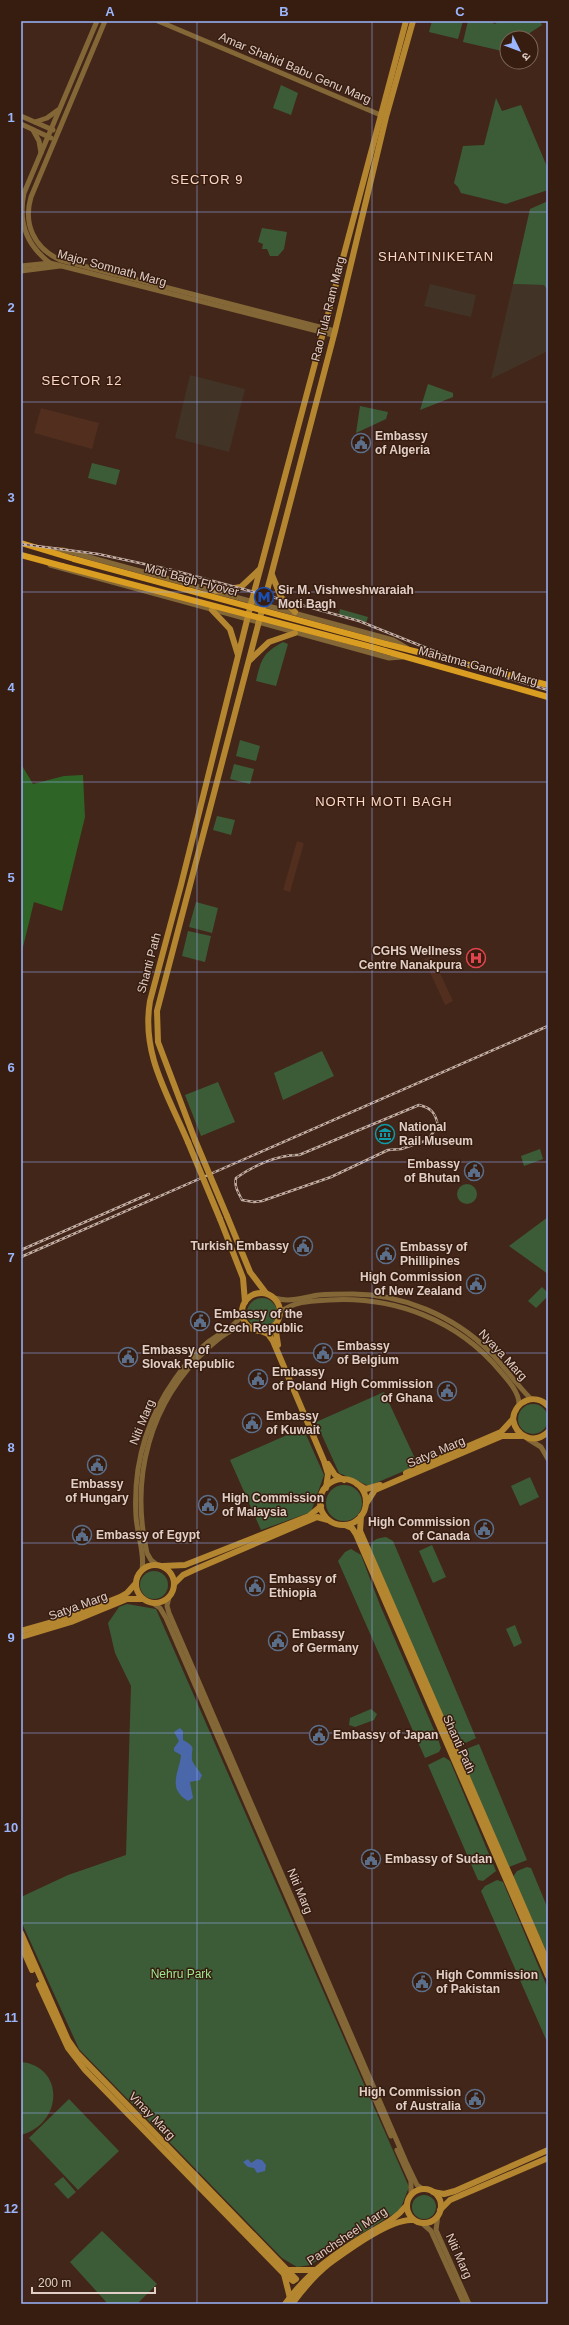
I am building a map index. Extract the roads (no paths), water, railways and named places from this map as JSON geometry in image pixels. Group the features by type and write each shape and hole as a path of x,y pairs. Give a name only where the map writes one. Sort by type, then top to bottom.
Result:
{"main road":[{"name":"Rao Tula Ram Marg","path":"259,623 334,333 406,21"},
{"name":"Rao Tula Ram Marg","path":"248,620 252,600 324,330 383,116 413,21"},
{"path":"21,543 41,549"},
{"name":"Moti Bagh Flyover","path":"41,549 408,649"},
{"path":"21,555 37,559"},
{"name":"Moti Bagh Flyover","path":"37,559 371,646 402,657"},
{"path":"215,590 241,587 260,570"},
{"path":"272,573 281,597 295,612"},
{"path":"210,609 230,629 238,656"},
{"name":"Shanti Path","path":"248,620 147,1019 147,1036 152,1058 227,1216 250,1272 266,1293"},
{"name":"Shanti Path","path":"245,1302 243,1278 191,1141 161,1054 156,1022 163,986 259,623"},
{"path":"248,662 269,642 295,633"},
{"name":"Mahatma Gandhi Marg","path":"408,649 548,686"},
{"name":"Mahatma Gandhi Marg","path":"402,657 548,697"},
{"path":"321,1506 309,1516 185,1566 149,1566 142,1570 136,1583 138,1594 143,1599 154,1604 161,1603 169,1597 175,1583 183,1575 317,1517 345,1525 354,1522 361,1516 366,1504 364,1493 357,1484 344,1480 335,1475 330,1468 290,1377 276,1339 275,1325 280,1312 274,1298 266,1293 252,1295 245,1302 242,1314 248,1326 268,1334 273,1341 324,1461 328,1474 326,1488 321,1498 321,1506 328,1520"},
{"path":"261,1331 275,1325"},
{"path":"524,1437 514,1426 513,1419 515,1409 519,1404 531,1399 547,1404"},
{"name":"Satya Marg","path":"357,1484 366,1489 382,1484 501,1432 513,1419"},
{"name":"Satya Marg","path":"366,1504 375,1490 502,1436 539,1438 548,1432"},
{"path":"326,1488 334,1482 344,1480"},
{"name":"Shanti Path","path":"361,1516 360,1531 548,1963"},
{"name":"Shanti Path","path":"345,1525 352,1528 356,1534 548,1976"},
{"path":"160,1566 170,1572 175,1583"},
{"name":"Satya Marg","path":"21,1631 67,1618 124,1595 136,1583"},
{"name":"Satya Marg","path":"21,1637 71,1622 127,1599 143,1599"},
{"name":"Vinay Marg","path":"22,1939 68,2040 77,2053 264,2248 289,2270"},
{"name":"Vinay Marg","path":"22,1939 65,2042 85,2070 284,2274"},
{"path":"548,2150 455,2191 444,2194 423,2189 411,2194 406,2206 407,2212 414,2220 422,2224 431,2222 450,2200 548,2158"},
{"path":"434,2192 439,2199 439,2213"},
{"name":"Panchsheel Marg","path":"291,2301 297,2287 314,2270 331,2257 385,2224 406,2206"},
{"name":"Panchsheel Marg","path":"285,2304 291,2301 329,2264 394,2223 414,2220"},
{"path":"289,2270 314,2270"},
{"path":"284,2274 290,2280 295,2281 295,2276 289,2270"},
{"path":"284,2274 291,2301"}],"street":[{"name":"Major Somnath Marg","path":"97,21 24,193 21,212 23,225 30,242 50,262 324,330"},
{"name":"Major Somnath Marg","path":"105,21 31,197 27,217 34,237 48,253 60,260 334,333"},
{"name":"Amar Shahid Babu Genu Marg","path":"158,21 383,116"},
{"path":"35,122 53,115 61,106"},
{"path":"21,116 58,132"},
{"path":"21,124 55,139"},
{"path":"33,130 39,141 41,153"},
{"path":"21,266 50,262"},
{"path":"21,270 61,265"},
{"path":"41,549 63,550 165,574 215,590 393,640 408,649"},
{"path":"37,559 57,568 295,633 389,658 402,657"},
{"path":"210,609 215,590"},
{"path":"309,636 303,631 302,624 307,618 314,618"},
{"name":"Nyaya Marg","path":"274,1298 284,1301 319,1295 354,1294 386,1298 421,1307 448,1320 471,1335 490,1352 531,1399"},
{"name":"Nyaya Marg","path":"280,1312 294,1304 311,1301 352,1299 419,1312 452,1329 486,1356 514,1390 519,1398 519,1404"},
{"name":"Niti Marg","path":"142,1570 143,1558 136,1518 136,1482 140,1454 150,1424 163,1399 182,1369 207,1344 238,1321 242,1314"},
{"name":"Niti Marg","path":"160,1566 150,1560 147,1553 140,1503 142,1471 154,1426 169,1395 199,1357 223,1336 242,1326 248,1326"},
{"path":"524,1437 540,1447 548,1459"},
{"name":"Niti Marg","path":"169,1597 167,1606 169,1613 406,2162 417,2185 423,2189"},
{"name":"Niti Marg","path":"154,1604 160,1608 166,1618 364,2072 411,2181 411,2194"},
{"name":"Niti Marg","path":"439,2213 436,2230 469,2304"},
{"name":"Niti Marg","path":"422,2224 431,2231 464,2304"}],"water":[{"path":"180,1728 183,1731 183,1740 192,1746 192,1760 202,1775 200,1780 190,1782 193,1798 188,1801 177,1791 176,1785 181,1755 174,1751 174,1748 179,1741 174,1732"},
{"path":"248,2159 251,2163 257,2159 262,2160 266,2165 265,2171 257,2173 254,2168 248,2167 243,2162"}],"railway":[{"path":"21,544 98,554 172,570 359,621 484,671 548,690"},
{"path":"21,1257 548,1026"},
{"path":"419,1105 432,1111 438,1125 428,1140 401,1149 388,1150 331,1177 262,1201 254,1202 242,1200 236,1186 236,1178 250,1169 283,1156 299,1155 419,1105"},
{"path":"21,1250 149,1194"}],"place":[{"name":"Embassy of Algeria","path":"361,443"},
{"name":"Sir M. Vishweshwaraiah Moti Bagh","path":"264,597"},
{"name":"CGHS Wellness Centre Nanakpura","path":"476,958"},
{"name":"National Rail Museum","path":"385,1134"},
{"name":"Embassy of Bhutan","path":"474,1171"},
{"name":"Turkish Embassy","path":"303,1246"},
{"name":"Embassy of Phillipines","path":"386,1254"},
{"name":"High Commission of New Zealand","path":"476,1284"},
{"name":"Embassy of the Czech Republic","path":"200,1321"},
{"name":"Embassy of Belgium","path":"323,1353"},
{"name":"Embassy of Slovak Republic","path":"128,1357"},
{"name":"Embassy of Poland","path":"258,1379"},
{"name":"High Commission of Ghana","path":"447,1391"},
{"name":"Embassy of Kuwait","path":"252,1423"},
{"name":"Embassy of Hungary","path":"97,1465"},
{"name":"High Commission of Malaysia","path":"208,1505"},
{"name":"High Commission of Canada","path":"484,1529"},
{"name":"Embassy of Egypt","path":"82,1535"},
{"name":"Embassy of Ethiopia","path":"255,1586"},
{"name":"Embassy of Germany","path":"278,1641"},
{"name":"Embassy of Japan","path":"319,1735"},
{"name":"Embassy of Sudan","path":"371,1859"},
{"name":"High Commission of Pakistan","path":"422,1982"},
{"name":"High Commission of Australia","path":"475,2099"}],"district":[{"name":"SECTOR 9","path":"207,179"},
{"name":"SHANTINIKETAN","path":"436,256"},
{"name":"SECTOR 12","path":"82,380"},
{"name":"NORTH MOTI BAGH","path":"384,801"}],"park label":[{"name":"Nehru Park","path":"181,1974"}]}
